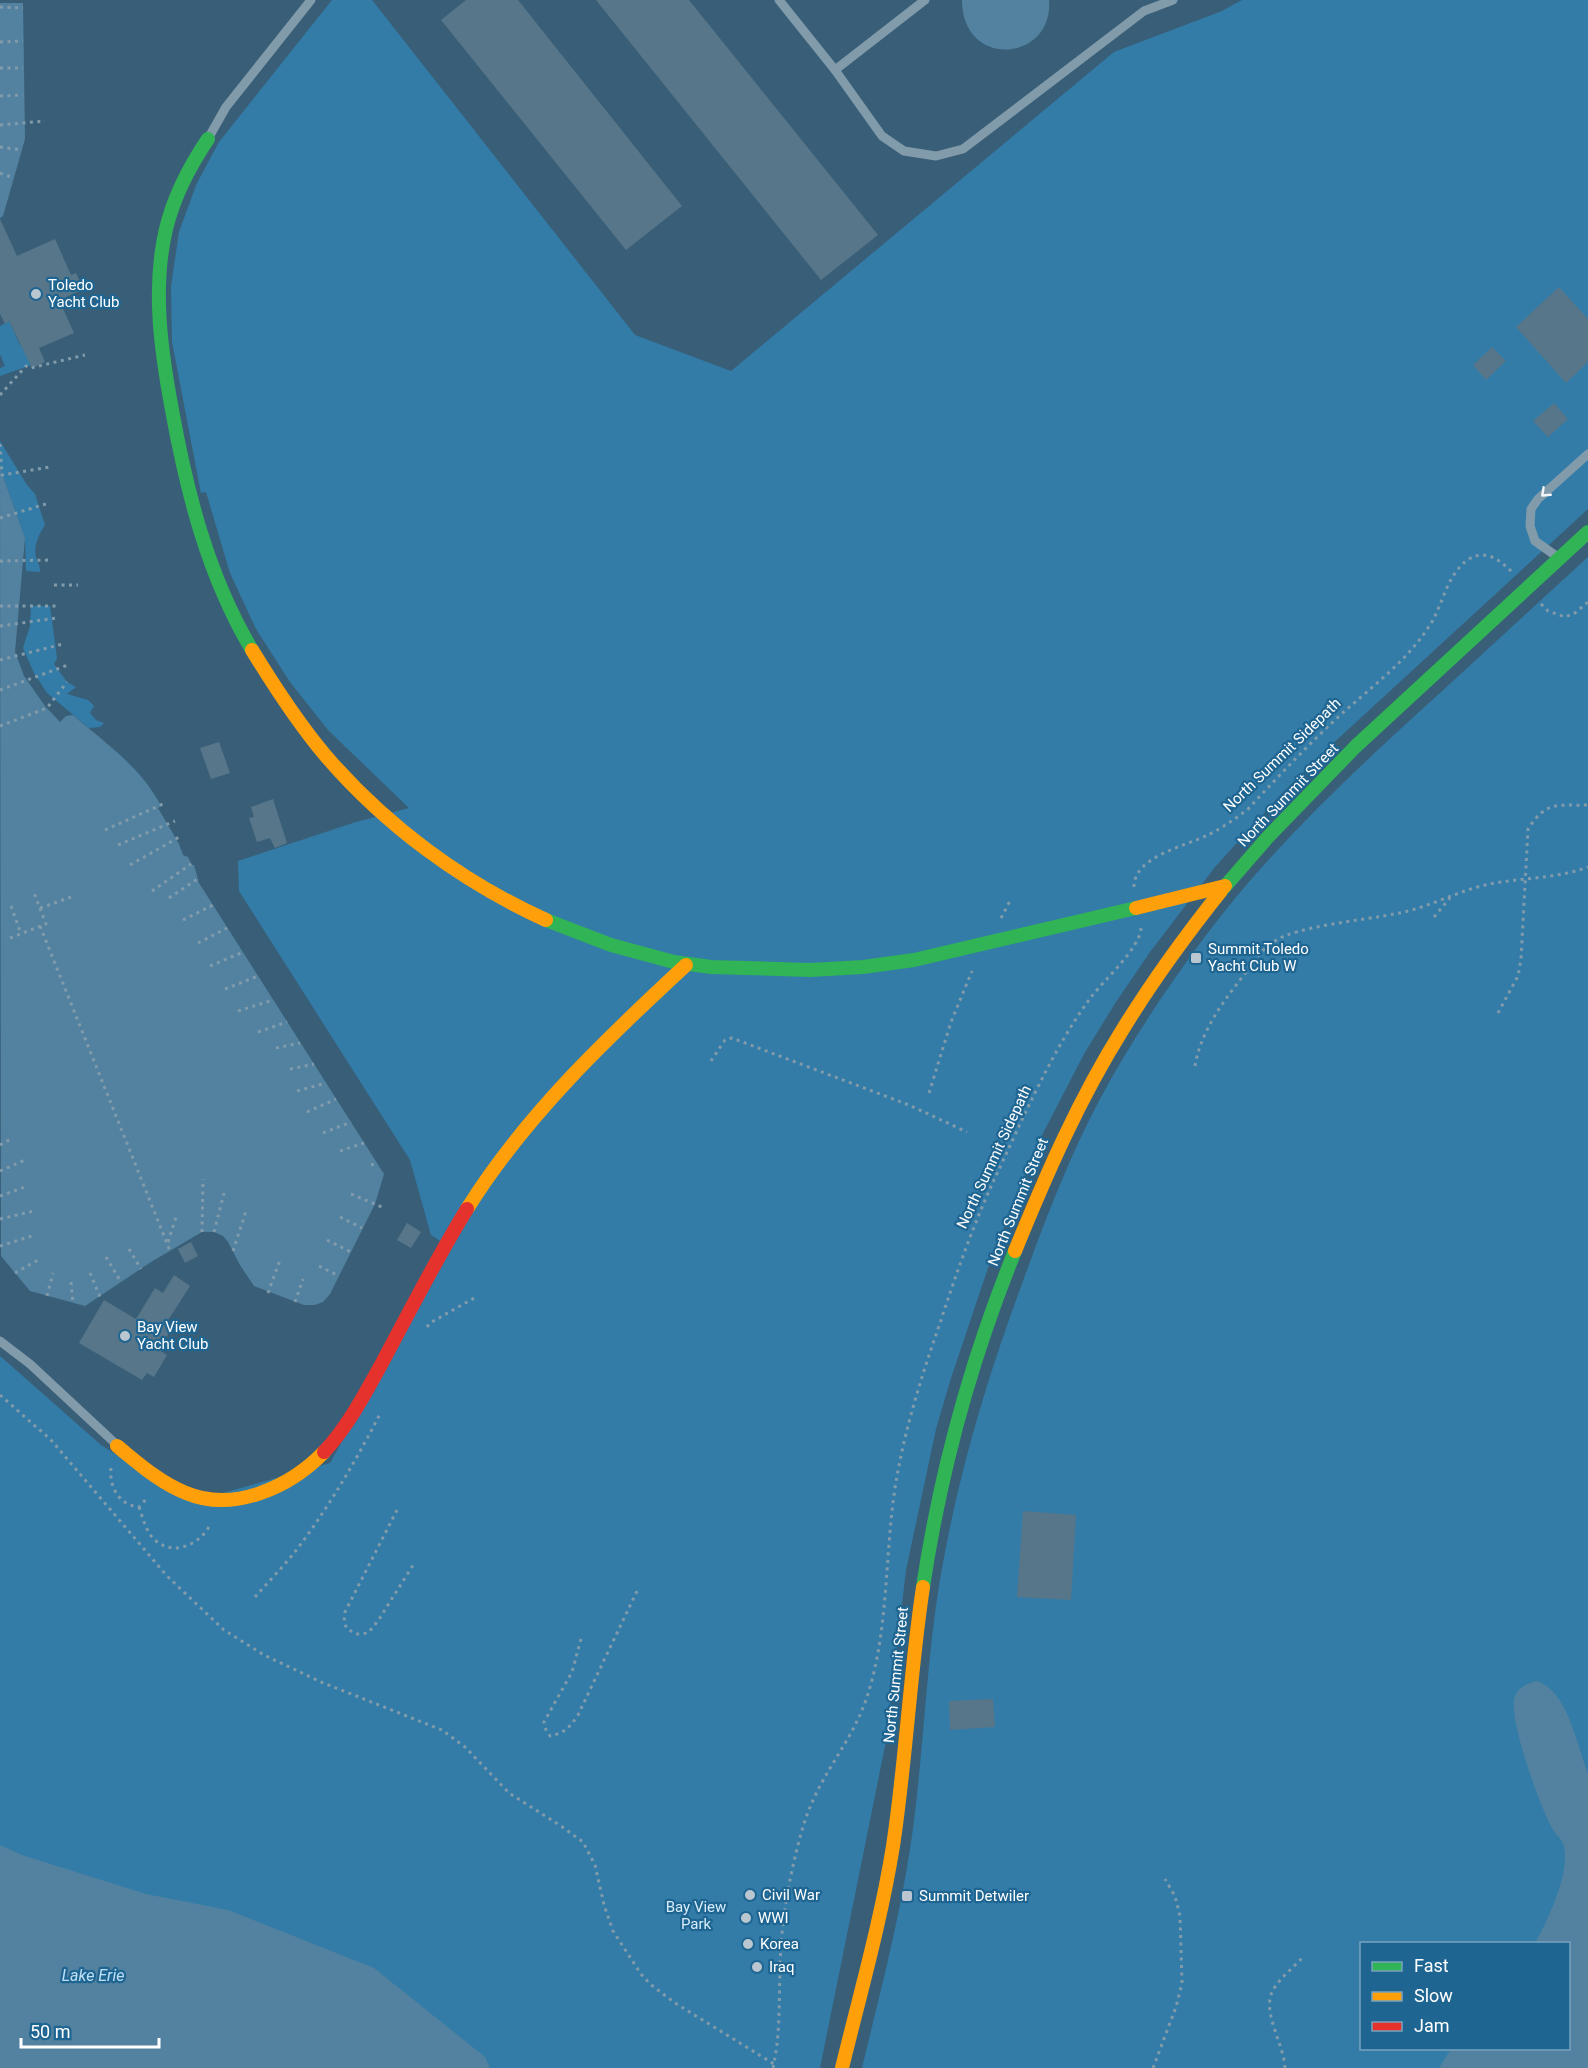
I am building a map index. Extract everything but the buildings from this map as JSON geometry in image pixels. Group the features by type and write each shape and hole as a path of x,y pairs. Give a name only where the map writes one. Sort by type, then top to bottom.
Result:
{"street":[{"path":"208,139 188,170 173,205 165,235 158,286 163,364 188,491 214,572 233,614 281,699 308,737 339,772 371,805 429,853 491,893 535,916 583,936 686,965 779,970 880,965 986,944 1225,886"},
{"name":"North Summit Street","path":"842,2068 885,1889 893,1845 923,1579 944,1480 977,1356 1028,1215 1073,1116 1139,1002 1225,886 1283,820 1378,725 1588,532"},
{"path":"117,1446 158,1480 178,1491 198,1498 219,1501 242,1499 274,1487 314,1461 332,1444 360,1404 462,1215 505,1154 575,1071 686,965"}],"lane":[{"path":"208,139 226,107 311,0"},
{"path":"779,0 835,70 882,136 904,151 936,156 963,149 1144,10 1173,0"},
{"path":"835,70 925,0"},
{"path":"1560,559 1535,541 1530,526 1531,509 1538,499 1588,454"},
{"path":"0,1341 44,1376 117,1446"}],"path":[{"path":"0,7 23,8"},
{"path":"0,42 23,41"},
{"path":"0,68 23,68"},
{"path":"0,96 24,95"},
{"path":"0,125 45,121"},
{"path":"0,147 22,150"},
{"path":"0,173 14,178"},
{"path":"0,395 26,366 31,368 84,355"},
{"path":"0,444 1,475 50,467"},
{"path":"0,518 49,503"},
{"name":"North Summit Sidepath","path":"773,2066 780,2013 781,1947 791,1875 806,1819 818,1790 850,1737 871,1683 880,1635 895,1484 908,1424 925,1367 969,1238 995,1177 1075,1019 1093,994 1138,942 1142,932 1133,894 1134,880 1142,868 1153,859 1215,831 1248,809 1332,722 1417,645 1432,622 1458,569 1468,559 1479,555 1490,555 1499,560 1548,611 1556,615 1565,617 1575,613 1588,602"},
{"path":"0,561 52,560"},
{"path":"54,585 78,585"},
{"path":"0,606 56,606"},
{"path":"0,626 57,618"},
{"path":"0,660 63,644"},
{"path":"0,690 68,665"},
{"path":"0,726 47,708 67,682"},
{"path":"105,830 163,804"},
{"path":"1498,1013 1514,986 1519,968 1524,925 1524,879 1528,829 1544,809 1555,805 1588,806"},
{"path":"118,845 175,820"},
{"path":"130,866 181,836"},
{"path":"152,891 191,864"},
{"path":"1195,1066 1205,1035 1214,1017 1258,956 1276,940 1298,932 1404,913 1480,886 1524,879 1549,878 1588,867"},
{"path":"169,898 199,878"},
{"path":"10,938 46,924 34,893"},
{"path":"40,908 71,897"},
{"path":"1434,917 1452,897"},
{"path":"986,944 1011,899"},
{"path":"183,920 213,905"},
{"path":"11,906 21,934"},
{"path":"40,926 170,1251"},
{"path":"198,943 227,928"},
{"path":"210,966 243,952"},
{"path":"929,1094 961,994 973,968"},
{"path":"225,988 258,976"},
{"path":"238,1011 273,999"},
{"path":"258,1032 287,1022"},
{"path":"711,1061 724,1040 732,1038 909,1105 967,1132"},
{"path":"276,1048 300,1043"},
{"path":"290,1069 314,1064"},
{"path":"297,1091 326,1083"},
{"path":"307,1112 336,1099"},
{"path":"323,1133 351,1122"},
{"path":"0,1145 13,1138"},
{"path":"340,1151 364,1143"},
{"path":"0,1171 25,1160"},
{"path":"371,1165 377,1163"},
{"path":"202,1232 203,1179"},
{"path":"0,1196 25,1187"},
{"path":"214,1232 224,1193"},
{"path":"351,1194 382,1207"},
{"path":"233,1251 247,1208"},
{"path":"0,1219 34,1211"},
{"path":"167,1244 176,1217"},
{"path":"340,1217 363,1228"},
{"path":"0,1246 32,1236"},
{"path":"327,1240 351,1252"},
{"path":"129,1249 141,1269"},
{"path":"106,1257 121,1282"},
{"path":"15,1273 38,1260"},
{"path":"268,1293 280,1260"},
{"path":"318,1266 339,1276"},
{"path":"47,1296 53,1273"},
{"path":"90,1273 100,1297"},
{"path":"295,1302 303,1279"},
{"path":"71,1282 73,1303"},
{"path":"423,1333 430,1323 476,1297"},
{"path":"0,1395 51,1440 167,1576 224,1630 264,1654 321,1682 442,1730 465,1747 509,1793 583,1842 595,1864 604,1905 613,1931 650,1984 675,2003 773,2066"},
{"path":"255,1597 297,1549 333,1497 358,1458 385,1406"},
{"path":"117,1446 111,1474 115,1492 122,1501 139,1507"},
{"path":"139,1507 147,1500 158,1480"},
{"path":"139,1507 149,1533 156,1542 172,1548 185,1547 195,1542 208,1529 219,1501"},
{"path":"397,1510 345,1612 344,1622 347,1629 357,1634 368,1633 415,1562"},
{"path":"581,1638 572,1671 544,1722 550,1736 562,1734 571,1726 637,1591"},
{"path":"1153,2068 1176,2007 1182,1983 1180,1916 1175,1896 1165,1879"},
{"path":"1285,2068 1282,2049 1271,2014 1270,2000 1272,1991 1278,1983 1302,1958"}],"green space":[{"name":"Bay View Park","path":"332,0 372,0 635,335 731,371 1114,52 1222,11 1242,0 1588,0 1588,509 1328,748 1283,792 1215,867 1150,952 1114,1005 1084,1054 1040,1139 990,1262 936,1429 906,1570 886,1741 820,2068 490,2068 487,2063 0,1890 0,1356 101,1445 191,1502 330,1463 451,1248 431,1235 410,1160 239,891 238,861 356,822 409,808 328,730 290,682 256,629 230,573 206,492 201,493 172,342 171,287 179,232 197,183 219,142"},
{"path":"9,321 20,345 23,344 31,365 0,376 0,368 5,366 0,354 0,326"},
{"path":"0,441 35,494 45,525 35,549 40,572 26,571 25,538 0,468"},
{"path":"1588,557 1588,2068 862,2068 903,1889 913,1829 934,1620 959,1486 986,1388 1046,1218 1088,1122 1112,1078 1149,1017 1204,938 1230,904 1286,841 1346,780"},
{"path":"31,606 50,606 57,658 54,664 67,682 76,687 67,694 88,700 94,706 90,713 96,720 104,723 100,727 89,728 47,693 34,673 23,648 30,626"}],"water":[{"path":"962,0 1049,0 1047,21 1038,36 1024,46 1007,50 991,47 976,38 966,23"},
{"path":"0,3 23,3 25,139 3,216 0,218"},
{"path":"0,468 25,538 15,652 24,676 45,706 60,722 66,716 73,715 122,757 153,792 161,806 158,808 183,855 188,857 194,865 199,883 384,1174 375,1204 330,1294 323,1302 304,1305 254,1286 228,1242 223,1236 214,1232 202,1232 151,1262 85,1306 30,1291 1,1256"},
{"path":"1537,1681 1548,1687 1564,1707 1588,1773 1588,2068 1439,2068 1450,2050 1570,2050 1570,1942 1536,1942 1557,1896 1565,1858 1564,1847 1547,1817 1520,1741 1514,1707 1515,1696 1527,1684"},
{"name":"Lake Erie","path":"0,1845 22,1855 146,1894 228,1910 374,1968 485,2057 490,2068 0,2068"}],"traffic: fast":[{"path":"208,139 183,182 166,229 159,274 160,319 168,388 192,503 223,593 252,650"},
{"path":"1221,891 1267,838 1355,747 1588,532"},
{"path":"546,920 611,945 674,962 711,967 810,970 863,967 914,960 1136,908"},
{"path":"923,1587 938,1502 959,1416 985,1332 1015,1251"}],"traffic: slow":[{"path":"252,650 286,704 325,755 373,805 426,850 455,870 484,888 546,920"},
{"path":"1136,908 1225,886"},
{"path":"1015,1251 1064,1138 1107,1056 1158,975 1221,891"},
{"path":"467,1209 514,1142 541,1110 597,1050 686,965"},
{"path":"117,1446 176,1489 204,1498 223,1500 242,1498 278,1486 310,1465 324,1452"},
{"path":"842,2068 876,1930 893,1846 923,1587"}],"traffic: jam":[{"path":"324,1452 363,1398 467,1209"}],"place":[{"name":"Toledo Yacht Club","path":"36,294"},
{"name":"Summit Toledo Yacht Club W","path":"1196,958"},
{"name":"Bay View Yacht Club","path":"125,1336"},
{"name":"Civil War","path":"750,1895"},
{"name":"Summit Detwiler","path":"907,1896"},
{"name":"WWI","path":"746,1918"},
{"name":"Korea","path":"748,1944"},
{"name":"Iraq","path":"757,1967"}]}
